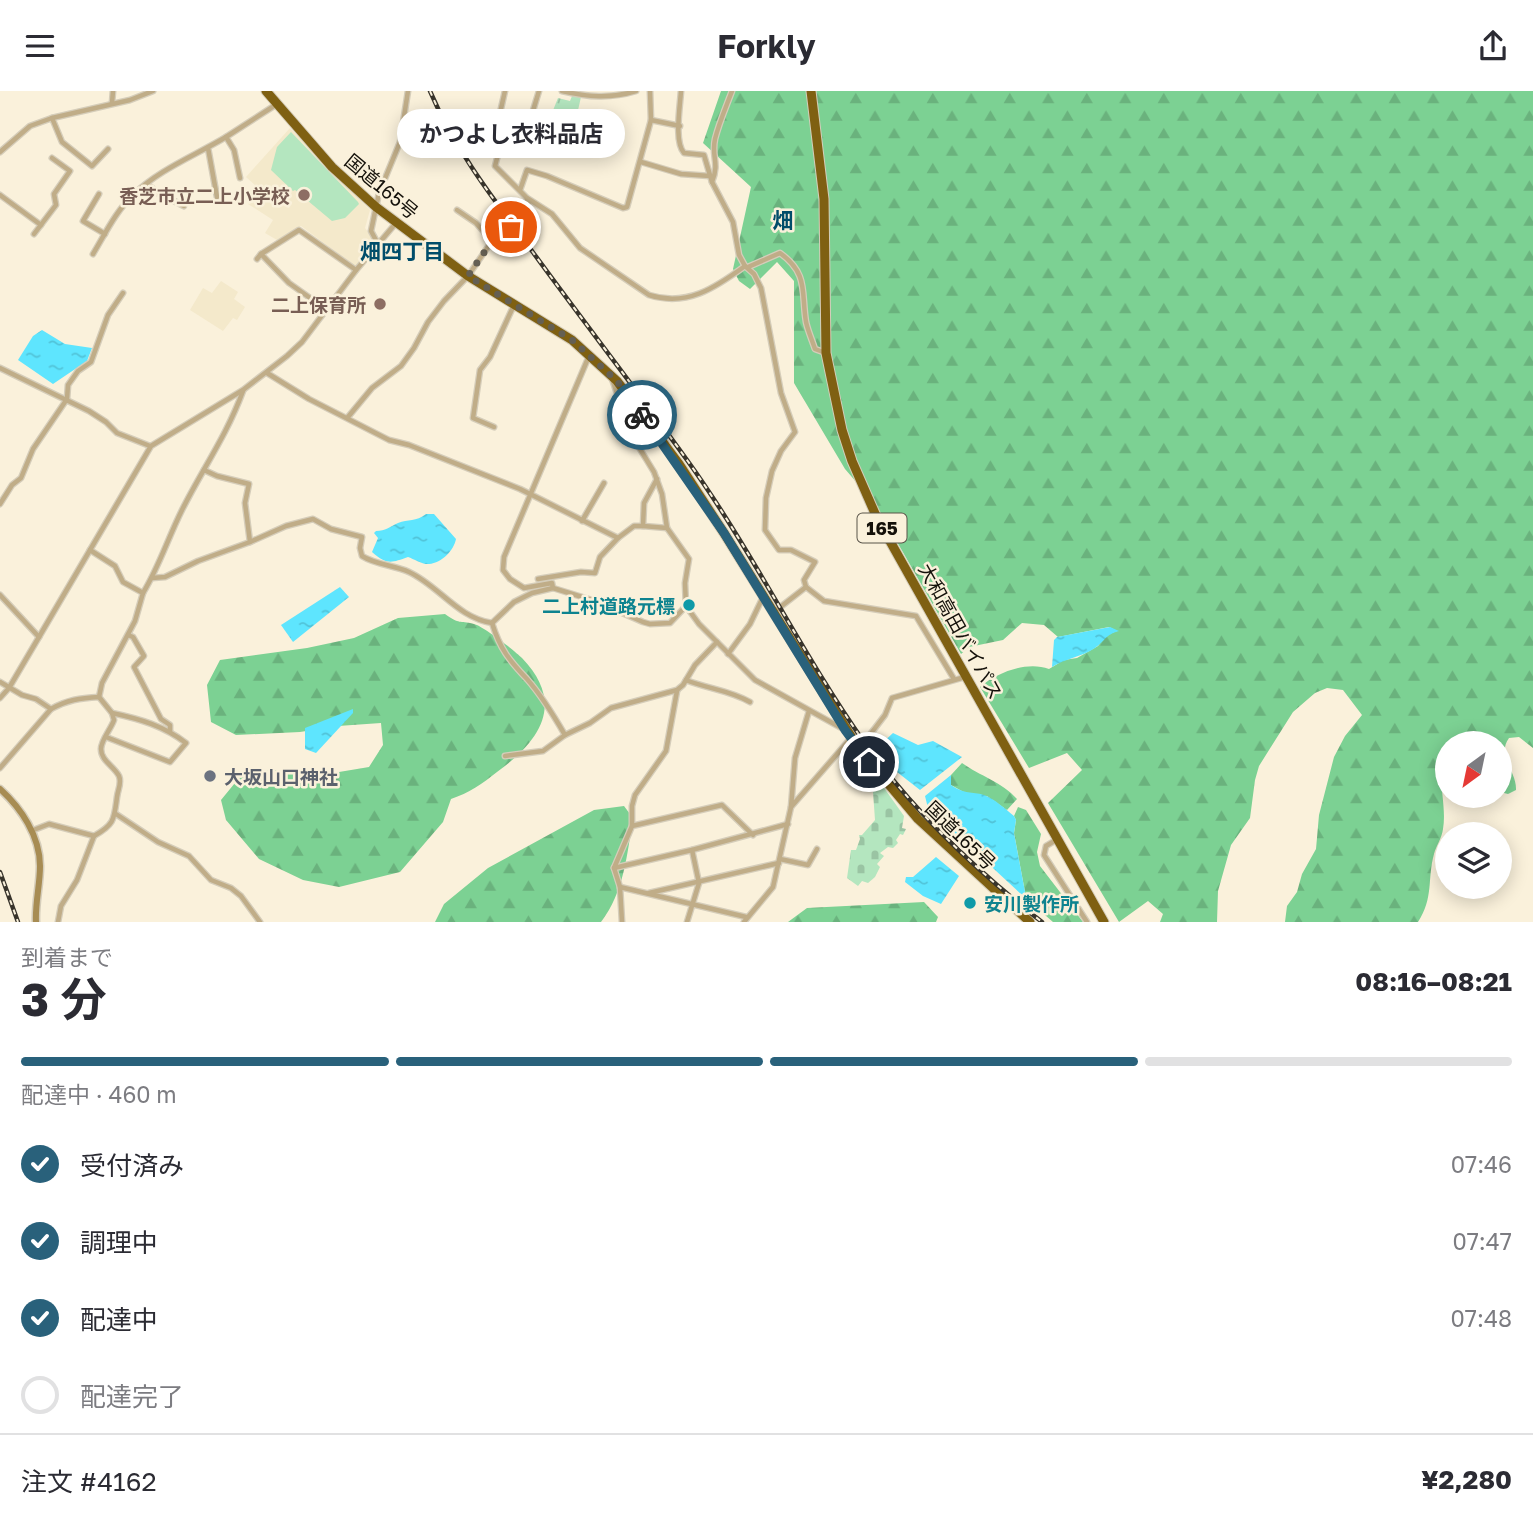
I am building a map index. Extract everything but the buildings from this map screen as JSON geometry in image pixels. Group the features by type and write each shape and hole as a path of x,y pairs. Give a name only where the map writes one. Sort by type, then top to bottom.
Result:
{"highway":[{"name":"国道165号","path":"266,91 332,167 376,208 468,276 563,334 590,354 611,375 679,464 859,749 918,819 1030,922"},
{"name":"大和高田バイパス","path":"811,91 824,199 827,353 842,430 877,518 1103,920"}],"street":[{"path":"112,103 113,91"},
{"path":"0,152 30,126 153,91"},
{"path":"378,244 371,230 379,193 400,142 408,91"},
{"path":"505,91 497,126 501,143 495,166 527,198 552,213 580,248 649,295 662,299 696,297 747,266 780,253 789,260 800,276 805,292 807,323 815,349 827,353"},
{"path":"501,143 523,143 539,91"},
{"path":"562,91 613,97 636,91"},
{"path":"520,190 527,170 627,207 650,120 650,91"},
{"path":"681,91 680,149 684,153 704,155 711,179 733,222 736,246 761,288 781,393 795,432 781,451 772,471 766,498 765,530 779,550 791,551 815,562 804,580 806,587 824,601 916,615 954,679"},
{"path":"711,179 717,169 715,140 732,91"},
{"path":"93,254 132,195 278,103"},
{"path":"52,118 62,142 92,166 108,149"},
{"path":"650,120 680,126"},
{"path":"226,137 234,150 240,177"},
{"path":"208,148 217,197"},
{"path":"34,234 56,205 54,194 70,171 52,158"},
{"path":"641,162 681,174 711,179"},
{"path":"147,184 158,193 184,206"},
{"path":"99,194 83,221 105,234"},
{"path":"0,195 41,225"},
{"path":"348,418 372,388 401,366 428,322 468,276 492,241 526,216 529,206 527,198"},
{"path":"457,210 476,222 492,241"},
{"path":"0,698 40,637 151,446 243,390 302,342 356,270 396,223"},
{"path":"327,310 289,283 259,256 299,230 356,270"},
{"path":"0,503 12,485 21,478 33,449 67,399 68,385 78,371 91,362 108,315 123,293"},
{"path":"494,427 473,418 480,370 490,358 515,304"},
{"path":"553,588 552,583 524,588 510,579 503,570 509,545 590,354"},
{"path":"0,368 67,399 106,422 117,433 151,446"},
{"path":"267,373 309,399 389,440 409,445 520,489 618,538"},
{"path":"611,375 632,436 657,479 667,528 689,559 685,583 686,606 755,680 848,734 791,807"},
{"path":"99,697 102,683 138,613 143,593 180,513 231,423 243,390"},
{"path":"204,470 248,484 245,503 250,543"},
{"path":"643,526 644,503 657,479"},
{"path":"582,521 604,483"},
{"path":"152,578 165,577 286,526 313,519 331,529 362,537 362,556 407,571 442,593 469,616 478,621 492,623"},
{"path":"538,579 581,572 595,573 600,557 634,526 667,528"},
{"path":"90,550 115,566 123,582 143,593"},
{"path":"773,613 806,587"},
{"path":"492,623 514,602 532,593 553,588 595,601 650,624 670,622 686,606"},
{"path":"0,595 40,637"},
{"path":"728,654 750,624 763,596"},
{"path":"492,623 507,659 526,679 565,735"},
{"path":"128,634 133,637 144,656 134,667 161,719 170,725 170,731"},
{"path":"622,922 620,887 614,868 632,826 635,795 666,751 677,691 695,665 717,642"},
{"path":"859,749 885,715 892,698 966,677"},
{"path":"686,680 731,691 750,702"},
{"path":"0,682 51,709"},
{"path":"505,756 543,751 611,708 677,691"},
{"path":"0,768 51,709 75,698 99,697"},
{"path":"58,922 61,906 77,880 94,836 106,829 116,814 120,780 101,752 102,742 114,720 113,713 99,697"},
{"path":"620,887 745,919 773,887 791,807 795,758 808,711"},
{"path":"106,737 170,762 186,743 170,731 113,713"},
{"path":"0,789 25,817 40,864 36,922"},
{"path":"632,826 722,805 753,835"},
{"path":"116,814 158,842 189,856 211,880 232,888 260,922"},
{"path":"31,831 49,824 94,836"},
{"path":"614,868 692,851 788,824"},
{"path":"1058,839 1046,846 1044,855 1087,922"},
{"path":"649,893 699,883 779,861 808,865 817,849"},
{"path":"687,922 699,883 692,851"}],"shaded area":[{"name":"香芝市立二上小学校","path":"290,128 370,210 365,228 376,242 356,267 301,226 277,240 265,233 273,220 248,204 257,187 246,177"},
{"path":"221,281 238,292 234,299 245,307 237,320 233,318 223,331 190,310 203,288 212,293"}],"green space":[{"path":"721,91 1533,91 1533,748 1519,737 1512,738 1512,731 1435,731 1435,809 1443,809 1444,818 1443,822 1435,822 1435,851 1428,896 1418,922 1285,922 1287,906 1297,892 1302,874 1316,849 1319,815 1334,757 1345,736 1362,715 1343,690 1327,688 1315,693 1293,712 1259,766 1250,818 1231,845 1218,891 1217,922 1160,922 1163,914 1148,901 1119,922 1048,803 1082,770 1067,753 1029,768 980,687 1013,669 1031,666 1049,669 1064,660 1077,658 1098,646 1106,635 1117,631 1109,627 1058,637 1044,625 1022,623 1003,640 969,647 961,654 876,505 845,469 794,383 794,281 777,262 750,289 739,281 733,269 751,187 703,143"},
{"path":"572,96 581,97 574,128 564,125 558,140 543,135 558,98 570,101"},
{"path":"291,132 358,202 345,218 332,221 271,170 277,147"},
{"path":"445,614 457,621 474,624 491,634 522,658 535,675 543,691 545,706 542,721 525,748 481,784 451,799 443,822 400,872 339,887 303,880 259,859 226,820 221,800 239,778 269,770 327,774 369,767 383,745 381,723 300,732 236,735 211,722 207,685 220,660 307,648 354,638 398,618"},
{"path":"962,763 1005,788 1017,799 1007,810 987,796 969,795 951,785 951,775"},
{"path":"1512,774 1515,783 1516,790 1512,792"},
{"path":"882,785 904,816 902,828 906,829 903,835 900,834 896,840 898,843 893,848 888,847 880,853 884,856 877,864 880,867 875,877 868,883 862,881 858,886 847,878 851,850 856,850 859,835 875,820 873,792"},
{"path":"624,806 633,818 626,859 620,886 601,922 435,922 444,904 488,868 594,810"},
{"path":"1018,807 1026,810 1041,834 1037,852 1040,866 1083,922 1053,922 1023,896 1025,892 1014,833 1014,816"},
{"path":"924,902 938,917 936,922 788,922 807,908"}],"water":[{"path":"42,330 65,344 92,348 87,361 53,384 18,360 33,336"},
{"path":"426,514 434,514 456,539 443,559 429,564 408,557 389,562 372,552 378,538 374,533 376,531"},
{"path":"340,587 349,597 293,642 281,625"},
{"path":"1110,627 1119,631 1108,636 1090,651 1052,667 1054,640 1057,637"},
{"path":"353,709 353,713 316,753 305,749 305,728"},
{"path":"893,733 918,745 933,741 962,757 920,790 897,772 878,747"},
{"path":"951,775 951,785 965,792 988,797 1014,816 1014,833 1025,892 1023,896 928,808 925,796"},
{"path":"936,857 959,876 941,904 923,896 905,882 906,877 913,877"}],"railway":[{"path":"430,91 451,134 490,194 711,494 818,672 864,742 924,815 994,882 1042,922"},
{"path":"0,872 18,922"}],"way so far":[{"path":"511,227 492,241 468,276 590,354 617,381 642,415"}],"place":[{"name":"香芝市立二上小学校","path":"304,195"},
{"name":"かつよし衣料品店","path":"511,227"},
{"name":"二上保育所","path":"380,304"},
{"name":"二上村道路元標","path":"689,605"},
{"name":"大坂山口神社","path":"210,776"},
{"name":"安川製作所","path":"970,903"}],"district":[{"name":"畑","path":"783,220"},
{"name":"畑四丁目","path":"402,251"}],"route":[{"path":"642,415 679,464 845,730 869,762"}]}
